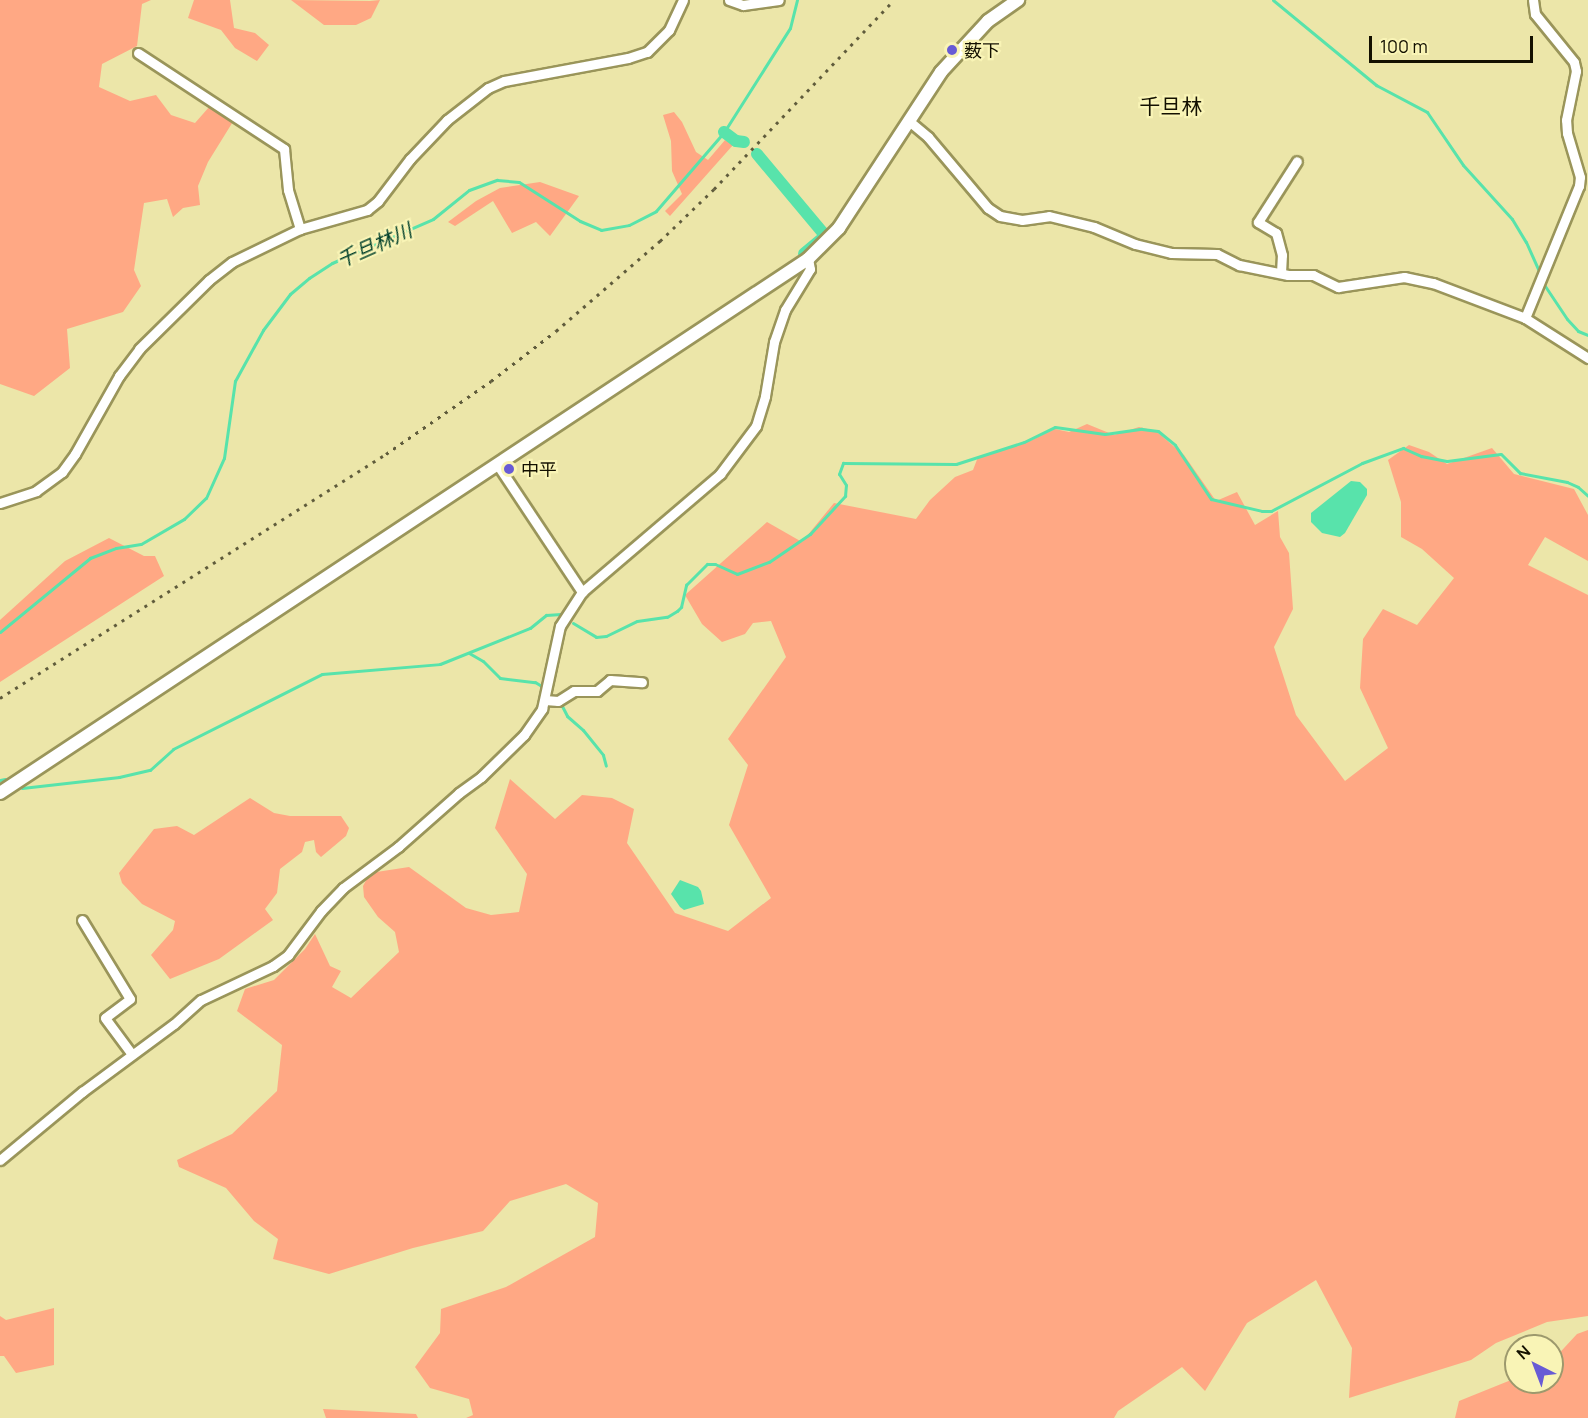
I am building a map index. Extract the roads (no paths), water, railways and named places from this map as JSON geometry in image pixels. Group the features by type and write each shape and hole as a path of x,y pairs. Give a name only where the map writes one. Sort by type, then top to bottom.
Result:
{"street":[{"path":"0,503 36,491 62,472 119,376 139,349 209,280 239,257 300,229 367,210 378,201 410,159 447,120 488,88 504,81 628,58 647,52 669,30 683,0"},
{"path":"729,0 742,5 779,0"},
{"path":"0,793 808,259 839,228 909,121 962,46 1001,10 1018,0"},
{"path":"1526,318 1579,186 1580,177 1567,133 1576,70 1574,62 1535,14 1533,0"},
{"path":"138,53 284,149 288,190 300,229"},
{"path":"909,121 928,137 988,208 1000,216 1022,220 1048,216 1094,227 1135,244 1171,253 1217,254 1239,265 1281,273 1313,275 1338,287 1404,277 1434,283 1526,318 1588,358"},
{"path":"1281,273 1282,255 1276,233 1258,222 1297,161"},
{"path":"0,1160 131,1053 174,1024 201,1000 273,966 288,955 321,911 343,888 398,847 502,759 537,720 545,700 550,662 560,626 582,592 698,495 720,474 756,426 765,396 774,342 785,310 810,269 808,259"},
{"path":"498,464 582,592"},
{"path":"545,700 558,701 574,691 597,691 610,680 642,682"},
{"path":"82,920 130,999 105,1018 131,1053"}],"waterway":[{"name":"千旦林川","path":"0,632 90,558 116,548 141,544 184,519 206,498 224,458 235,381 263,330 290,294 309,278 332,263 433,219 469,190 497,180 519,182 580,221 601,230 629,225 656,211 724,132 790,28 797,0"},
{"path":"1273,0 1376,85 1427,112 1463,165 1512,219 1526,242 1540,274"},
{"path":"724,132 736,141 744,142"},
{"path":"757,154 823,233 824,237 804,254"},
{"path":"1543,283 1567,319 1578,331 1588,335"},
{"path":"573,623 596,637 606,636 637,621 667,617 677,611 681,607 686,585 707,564 715,564 737,574 769,562 810,534 845,496 846,485 839,474 843,463 956,464 1024,442 1055,427 1105,434 1142,429 1158,431 1175,445 1211,499 1262,511 1271,511 1362,463 1403,448 1421,456 1447,461 1501,454 1520,473 1567,482 1578,487 1588,496"},
{"path":"22,788 119,777 150,770 173,749 322,674 440,664 530,628 546,615 561,614"},
{"path":"469,653 483,661 500,678 535,682 543,687"},
{"path":"562,706 567,716 583,730 603,755 606,766"},
{"path":"0,780 5,779"}],"railway":[{"path":"0,698 386,454 491,381 556,331 660,241 714,189 894,0"}],"place":[{"name":"薮下","path":"952,50"},
{"name":"中平","path":"509,469"}],"district":[{"name":"千旦林","path":"1171,106"}]}
